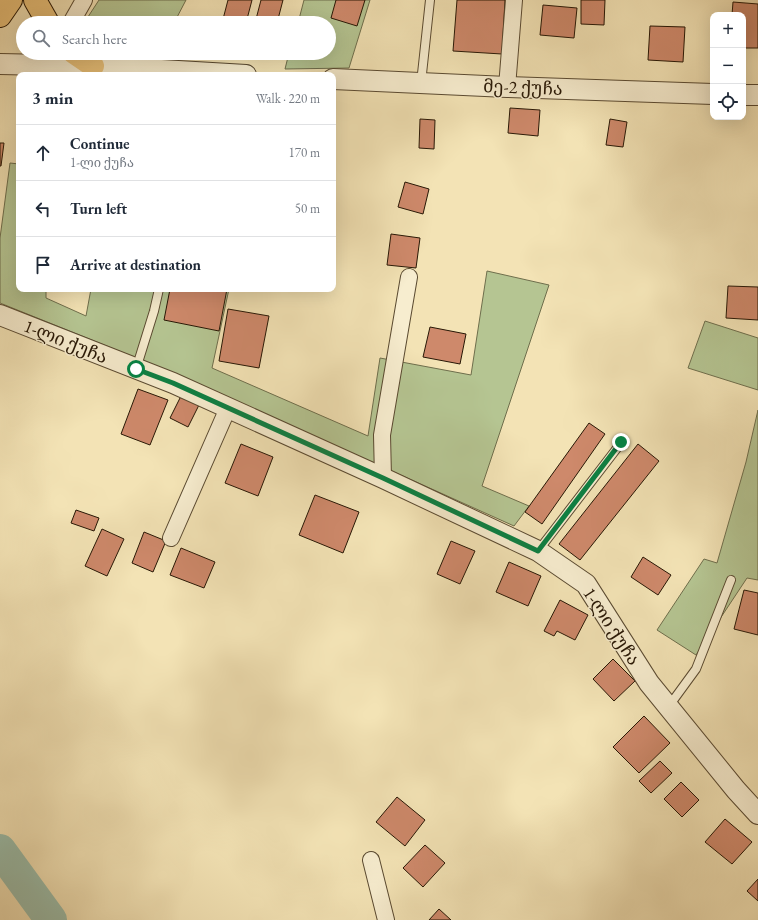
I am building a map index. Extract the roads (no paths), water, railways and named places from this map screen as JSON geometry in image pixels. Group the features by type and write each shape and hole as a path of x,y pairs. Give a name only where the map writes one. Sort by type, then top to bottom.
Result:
{"highway":[{"path":"0,16 11,0"},
{"path":"35,0 44,16"},
{"path":"84,60 93,66"}],"street":[{"path":"75,16 84,0"},
{"path":"507,87 514,0"},
{"path":"0,64 42,60"},
{"path":"58,60 93,66 182,72"},
{"name":"მე-2 ქუჩა","path":"336,79 710,94"},
{"path":"746,95 758,96"},
{"path":"383,478 382,435 409,277"},
{"name":"1-ლი ქუჩა","path":"0,315 173,383 383,478 538,551 586,584 649,683 736,790 758,814"},
{"path":"171,538 228,408"},
{"path":"371,860 386,920"}],"lane":[{"path":"421,82 430,0"},
{"path":"136,369 158,292"},
{"path":"538,551 621,442"},
{"path":"668,706 696,669 731,580"}],"waterway":[{"path":"0,850 51,920"}]}
